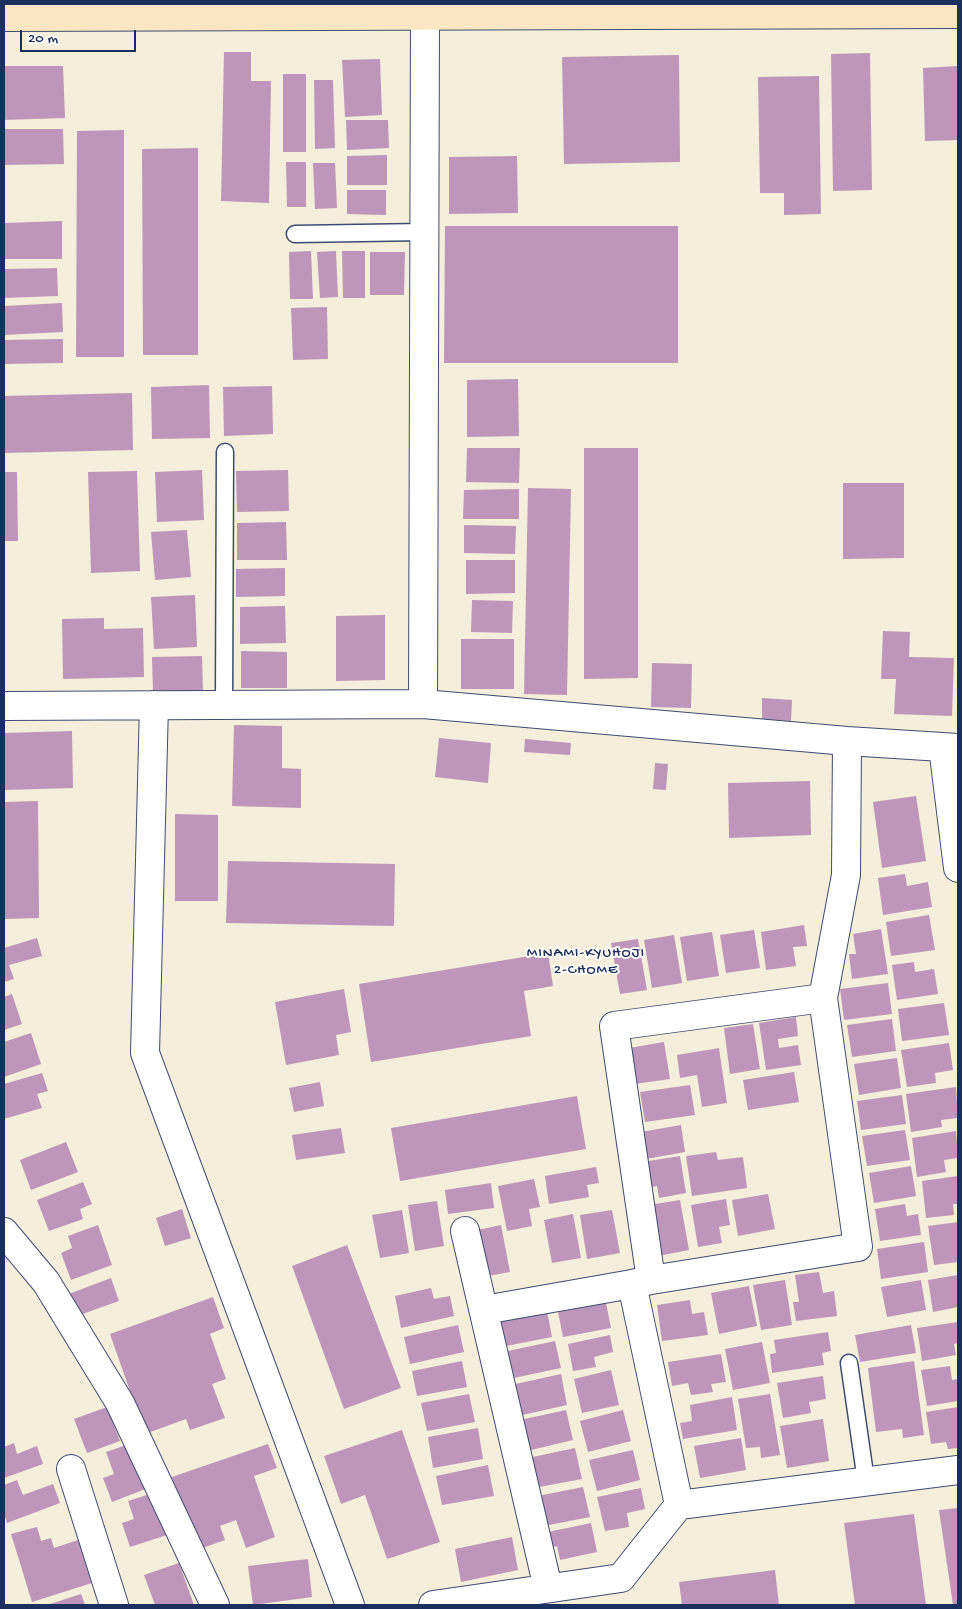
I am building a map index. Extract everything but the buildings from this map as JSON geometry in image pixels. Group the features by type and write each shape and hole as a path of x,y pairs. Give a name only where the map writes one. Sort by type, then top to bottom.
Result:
{"street":[{"path":"4,17 138,11 425,16 958,14"},
{"path":"423,704 425,16"},
{"path":"4,706 423,704 847,741 950,747 958,868"},
{"path":"154,705 145,1053 350,1605"},
{"path":"484,1310 858,1247 823,998 846,875 847,741"},
{"path":"679,1505 642,1282 614,1026 823,998"},
{"path":"465,1231 548,1588"},
{"path":"4,1232 46,1282 120,1403 215,1605"},
{"path":"71,1469 114,1605"},
{"path":"433,1605 621,1578 679,1505 958,1470"}],"lane":[{"path":"295,234 424,232"},
{"path":"224,704 225,452"},
{"path":"849,1363 866,1482"}],"district":[{"name":"MINAMI-KYUHOJI 2-CHOME","path":"586,962"}]}
